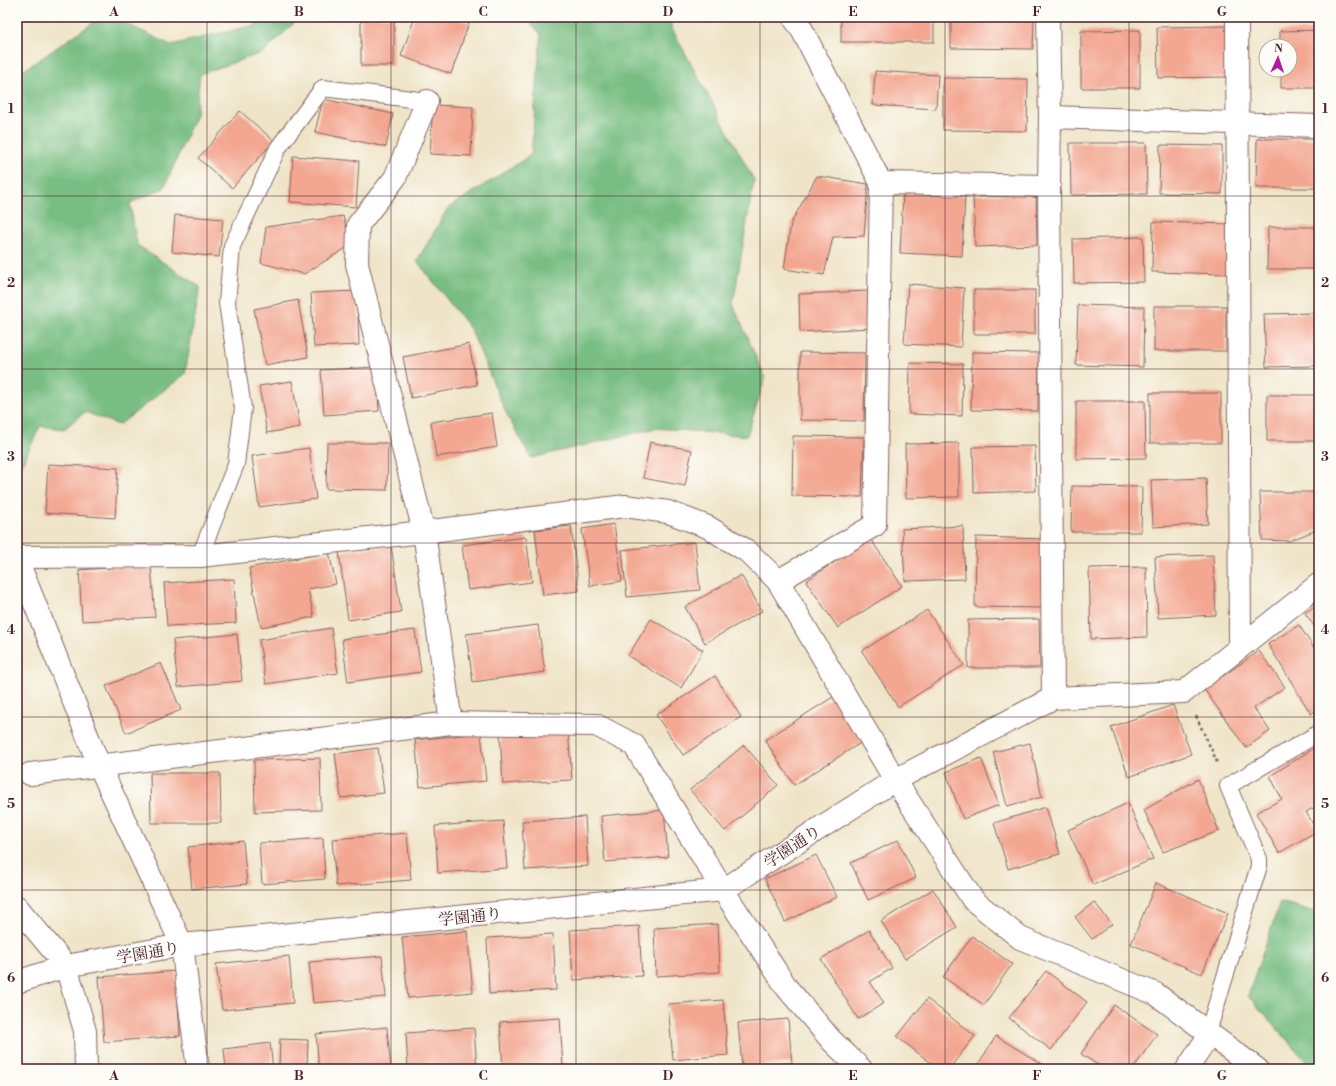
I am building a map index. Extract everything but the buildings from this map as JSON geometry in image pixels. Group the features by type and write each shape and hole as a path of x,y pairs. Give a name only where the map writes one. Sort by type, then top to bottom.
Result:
{"street":[{"path":"778,581 875,525 881,183 801,28 793,17"},
{"path":"1048,17 1054,698 1184,692 1319,584"},
{"path":"1237,17 1240,647"},
{"path":"427,101 395,178 358,225 357,264 424,532 451,723"},
{"path":"1050,117 1319,126"},
{"path":"881,183 1049,186"},
{"path":"198,1069 182,945 99,765 17,558 200,556 424,532 625,506 668,512 708,527 747,551 778,581 895,780 973,900 1020,938 1156,994 1256,1069"},
{"name":"学園通り","path":"17,982 66,966 182,945 723,890 895,780 1054,698"},
{"path":"30,774 451,723 596,725 634,745 723,890 787,988 832,1040 861,1069"},
{"path":"17,907 66,966 85,1031 86,1069"},
{"path":"1187,1069 1209,1033"}],"lane":[{"path":"200,556 236,464 243,408 227,303 232,246 278,148 323,88 427,101"},
{"path":"1209,1033 1259,866 1259,859 1228,786 1319,733"}],"path":[{"path":"1184,692 1228,786"}],"green space":[{"path":"264,17 300,17 265,52 200,74 196,114 164,188 130,203 137,245 200,287 185,374 119,425 85,412 64,429 40,426 19,471 17,471 17,71 27,68 97,20 123,22 171,45 255,25"},
{"path":"525,17 670,17 671,27 754,180 733,304 765,378 747,436 656,428 531,458 506,413 471,330 417,261 448,208 531,155 541,34"},
{"path":"1280,902 1319,913 1319,1069 1313,1069 1248,996"}]}
